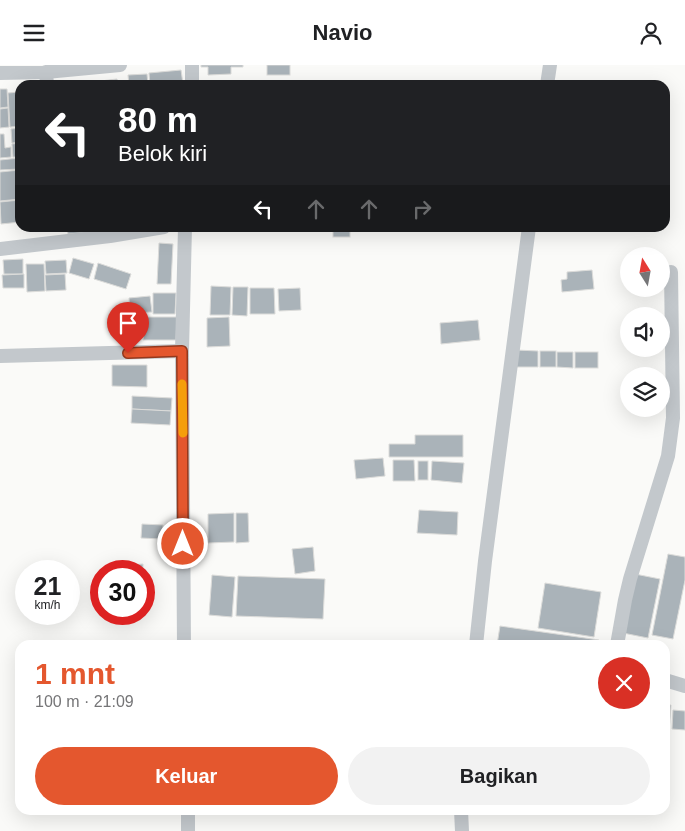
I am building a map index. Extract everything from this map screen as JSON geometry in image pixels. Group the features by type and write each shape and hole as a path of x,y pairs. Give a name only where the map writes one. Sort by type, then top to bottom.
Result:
{"street":[{"path":"0,73 46,79 120,65"},
{"path":"192,65 192,80"},
{"path":"548,80 550,65"},
{"path":"0,249 67,234 110,236 134,232"},
{"path":"184,640 182,351 185,232"},
{"path":"477,640 486,551 528,232"},
{"path":"619,640 630,579 668,456 674,418 672,272"},
{"path":"0,356 182,351"},
{"path":"670,682 685,686"},
{"path":"188,815 188,831"},
{"path":"461,815 462,831"}],"building":[{"path":"201,65 243,65 243,67 231,67 231,74 208,75 208,67 201,67"},
{"path":"267,65 290,65 290,75 267,75"},
{"path":"181,70 182,80 150,80 149,73"},
{"path":"147,74 148,80 128,80 128,75"},
{"path":"0,89 7,89 8,107 0,108"},
{"path":"15,92 15,126 10,127 8,93"},
{"path":"8,108 9,127 0,128 0,109"},
{"path":"11,129 15,129 15,143 12,143"},
{"path":"0,134 4,134 5,148 11,147 11,157 0,158"},
{"path":"12,144 15,144 15,157 13,157"},
{"path":"15,158 15,169 0,170 0,160"},
{"path":"15,170 15,200 0,201 0,172"},
{"path":"15,200 15,223 1,224 0,202"},
{"path":"68,232 90,232 68,234"},
{"path":"333,232 350,232 350,237 333,237"},
{"path":"159,243 173,244 171,284 157,284"},
{"path":"73,258 94,264 89,279 69,273"},
{"path":"23,259 23,274 4,274 3,260"},
{"path":"66,260 67,273 46,274 45,261"},
{"path":"98,263 131,274 126,289 94,279"},
{"path":"26,264 44,264 45,291 27,292"},
{"path":"592,270 594,289 562,292 561,280 567,279 567,272"},
{"path":"24,274 24,288 3,288 2,275"},
{"path":"65,274 66,290 46,291 45,275"},
{"path":"211,286 231,287 230,315 210,315"},
{"path":"233,287 248,287 247,316 232,315"},
{"path":"250,288 274,288 275,314 250,314"},
{"path":"300,288 301,310 279,311 278,289"},
{"path":"153,293 176,293 175,314 153,314"},
{"path":"150,296 152,312 130,313 129,298"},
{"path":"137,317 177,317 176,340 143,340 144,330 137,330"},
{"path":"229,317 230,346 207,347 207,318"},
{"path":"478,320 480,340 441,344 440,323"},
{"path":"516,350 538,351 538,367 516,367"},
{"path":"540,351 556,351 556,367 540,367"},
{"path":"557,352 573,352 573,368 557,367"},
{"path":"575,352 598,352 598,368 575,368"},
{"path":"112,365 147,365 147,387 112,386"},
{"path":"132,396 172,398 171,411 132,409"},
{"path":"132,409 171,411 170,425 131,423"},
{"path":"415,435 463,435 463,457 389,457 389,444 415,444"},
{"path":"383,458 385,476 356,479 354,460"},
{"path":"393,460 414,460 415,481 393,481"},
{"path":"418,461 428,461 428,480 418,480"},
{"path":"432,461 464,463 462,483 431,480"},
{"path":"419,510 458,512 457,535 417,533"},
{"path":"234,513 234,542 208,543 208,514"},
{"path":"236,513 248,513 249,542 236,543"},
{"path":"142,524 163,525 162,539 141,538"},
{"path":"313,547 315,571 295,574 292,549"},
{"path":"668,554 685,557 685,580 673,639 652,635"},
{"path":"635,574 660,579 648,638 623,633"},
{"path":"212,575 235,577 232,617 209,615"},
{"path":"238,576 325,579 323,619 236,616"},
{"path":"545,583 601,592 594,637 538,628"},
{"path":"500,626 599,640 498,640"},
{"path":"673,710 685,711 685,730 672,729"}],"slow traffic":[{"path":"182,384 183,433"}],"route":[{"path":"128,353 182,351 183,544"}]}
